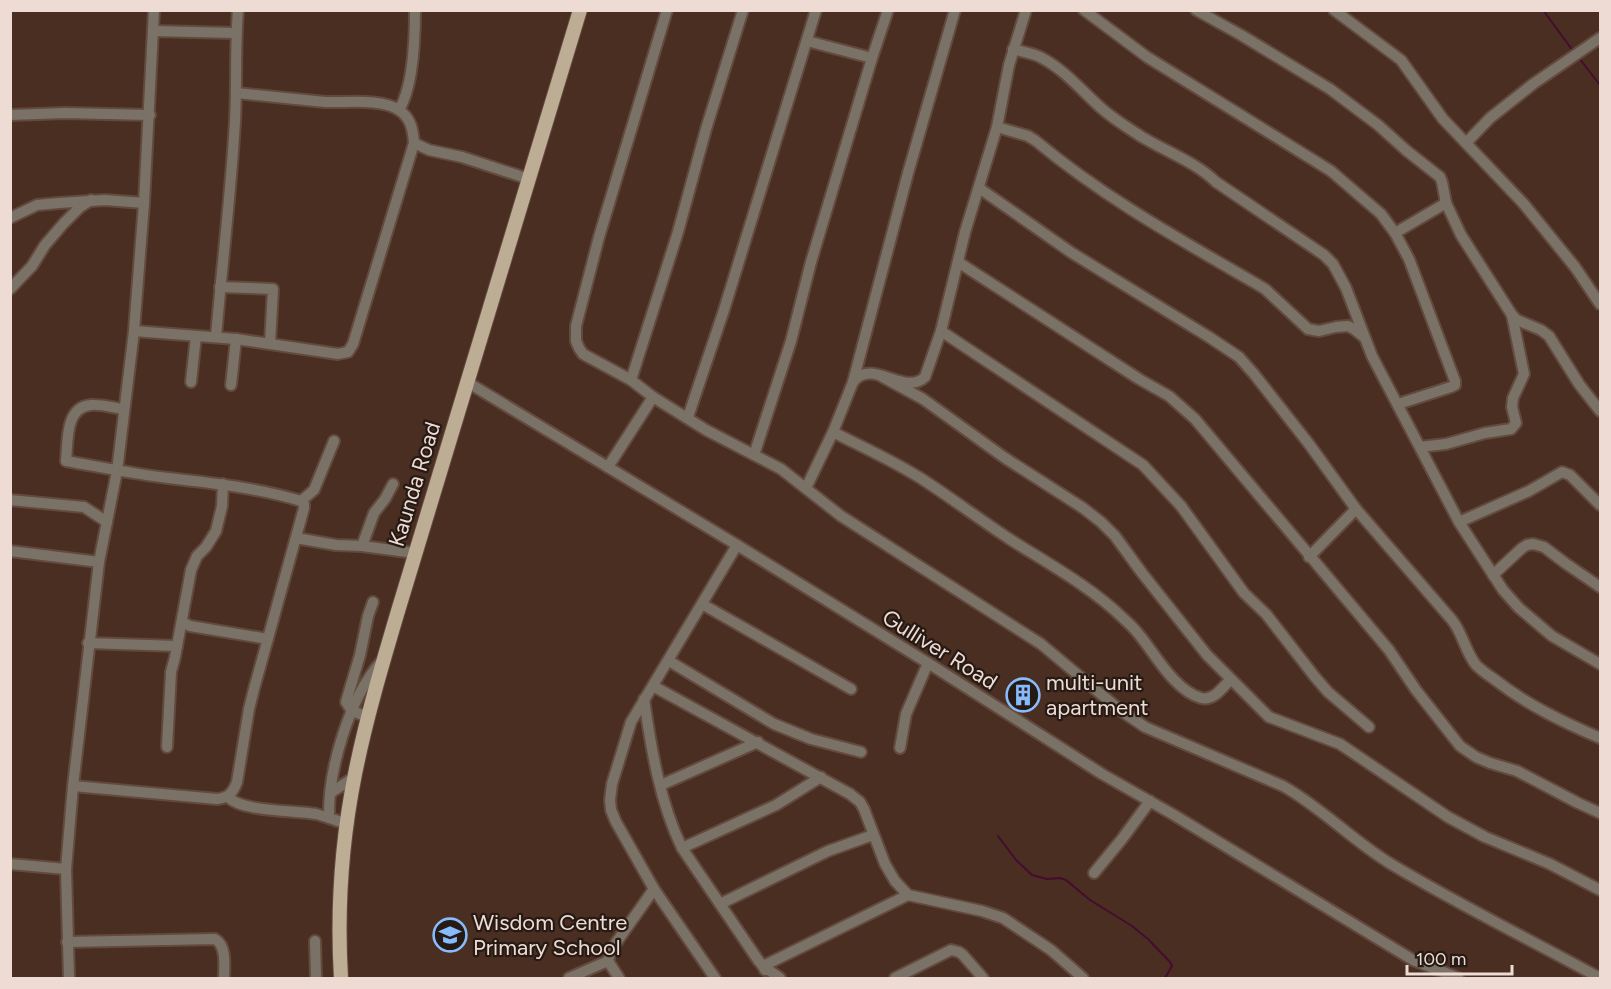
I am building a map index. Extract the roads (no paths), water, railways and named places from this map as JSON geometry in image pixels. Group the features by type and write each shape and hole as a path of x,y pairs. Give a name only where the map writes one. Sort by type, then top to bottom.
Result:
{"main road":[{"name":"Kaunda Road","path":"341,978 339,944 344,860 355,774 368,717 580,10"}],"street":[{"path":"69,978 66,869 73,786 88,643 99,562 117,471 134,331 150,115 154,10"},
{"path":"216,337 231,186 238,10"},
{"path":"399,110 405,100 408,85 416,32 415,10"},
{"path":"668,10 599,237 576,326 576,341 584,354 632,380 653,397 722,439 782,469 841,516 1041,644 1120,710 1145,727 1283,786 1302,797 1389,863 1600,978"},
{"path":"632,380 678,232 742,10"},
{"path":"688,417 724,310 816,10"},
{"path":"754,455 791,341 812,262 888,10"},
{"path":"806,488 833,432 853,382 908,173 955,10"},
{"path":"853,382 857,376 865,373 909,383 921,381 925,377 941,331 965,232 997,128 1009,65 1026,10"},
{"path":"1084,10 1147,57 1331,171 1381,214 1395,233 1416,275 1455,381 1455,385 1451,387 1398,404"},
{"path":"1196,10 1330,89 1378,125 1440,177 1446,203 1461,235 1512,315 1517,320 1549,336 1579,384 1600,411"},
{"path":"1334,10 1401,60 1443,119 1523,203 1575,267 1600,304"},
{"path":"153,31 236,33"},
{"path":"1466,143 1490,118 1533,84 1600,38"},
{"path":"807,41 872,58"},
{"path":"1013,49 1038,56 1052,65 1068,76 1111,116 1206,172 1216,183 1324,255 1333,264 1346,288 1372,356 1460,522 1503,590 1519,608 1552,636 1600,664"},
{"path":"134,331 236,339 338,354 348,352 353,344 414,143 409,120 399,110 374,103 327,102 236,93"},
{"path":"10,115 56,113 150,115"},
{"path":"997,128 1020,133 1036,141 1118,202 1260,286 1308,329 1318,331 1348,327 1364,338"},
{"path":"414,143 429,150 462,157 529,179"},
{"path":"979,188 1072,253 1239,357 1303,437 1356,509 1452,620 1477,666 1502,686 1551,716 1600,738"},
{"path":"10,218 37,205 91,200 144,203"},
{"path":"10,289 32,266 45,245 64,223 80,207 91,200"},
{"path":"1395,233 1446,203"},
{"path":"958,262 1169,396 1195,419 1389,650 1416,690 1460,746 1476,757 1517,771 1600,813"},
{"path":"220,287 273,289 270,343"},
{"path":"1420,447 1446,444 1485,433 1511,429 1514,426 1516,423 1512,407 1513,398 1524,374 1512,315"},
{"path":"941,331 1143,465 1181,506 1244,593 1266,614 1315,677 1328,692 1369,727"},
{"path":"191,382 196,336"},
{"path":"231,385 236,339"},
{"path":"881,376 923,399 1005,458 1101,522 1115,536 1207,655 1269,717 1340,744 1448,817 1485,837 1550,864 1600,891"},
{"name":"Gulliver Road","path":"467,382 737,545 1102,774 1413,960 1458,978"},
{"path":"608,467 653,397"},
{"path":"73,786 217,800 228,797 237,782 249,709 304,508 301,501 223,484 117,471 66,461 71,419 75,411 92,404 124,410"},
{"path":"833,432 926,481 978,519 1093,593 1136,630 1172,677 1194,695 1203,699 1212,698 1230,680"},
{"path":"301,501 314,490 334,441"},
{"path":"1460,522 1528,491 1562,472 1570,475 1600,505"},
{"path":"167,747 171,672 194,561 206,548 216,531 222,506 223,484"},
{"path":"362,546 374,513 393,484"},
{"path":"10,500 84,507 107,522"},
{"path":"1309,557 1356,509"},
{"path":"296,538 336,545 416,553"},
{"path":"1493,575 1522,548 1538,544 1600,587"},
{"path":"715,978 654,889 616,822 610,800 612,784 631,722 737,545"},
{"path":"10,551 99,562"},
{"path":"368,717 352,711 346,702 368,616 374,602"},
{"path":"702,604 851,689"},
{"path":"182,622 210,630 268,639"},
{"path":"88,643 177,646"},
{"path":"360,654 376,661 383,661"},
{"path":"329,818 330,793 345,728 371,674 383,661"},
{"path":"669,661 774,724 811,739 861,752"},
{"path":"900,748 906,714 928,663"},
{"path":"653,686 821,777 860,802 885,864 895,881 908,895 982,911 1003,918 1051,950 1083,978"},
{"path":"644,699 648,728 668,815 682,848 770,978"},
{"path":"661,785 758,742"},
{"path":"330,793 355,774 336,766"},
{"path":"682,848 776,805 821,777"},
{"path":"228,797 231,801 241,804 305,813 348,824"},
{"path":"1094,873 1150,801"},
{"path":"720,904 828,851 873,835"},
{"path":"10,864 66,869"},
{"path":"608,961 611,950 654,889"},
{"path":"763,966 908,895"},
{"path":"67,942 215,939 223,947 224,978"},
{"path":"315,941 316,978"},
{"path":"895,978 951,950 963,955 983,978"},
{"path":"569,978 608,961"},
{"path":"608,961 620,978"},
{"path":"763,966 780,978"}],"waterway":[{"path":"1543,10 1573,51"},
{"path":"1579,58 1600,85"},
{"path":"998,836 1016,860 1032,875 1066,880 1090,900 1132,926 1148,939 1172,966 1165,978"}],"place":[{"name":"multi-unit apartment","path":"1023,695"},
{"name":"Wisdom Centre Primary School","path":"450,935"}]}
